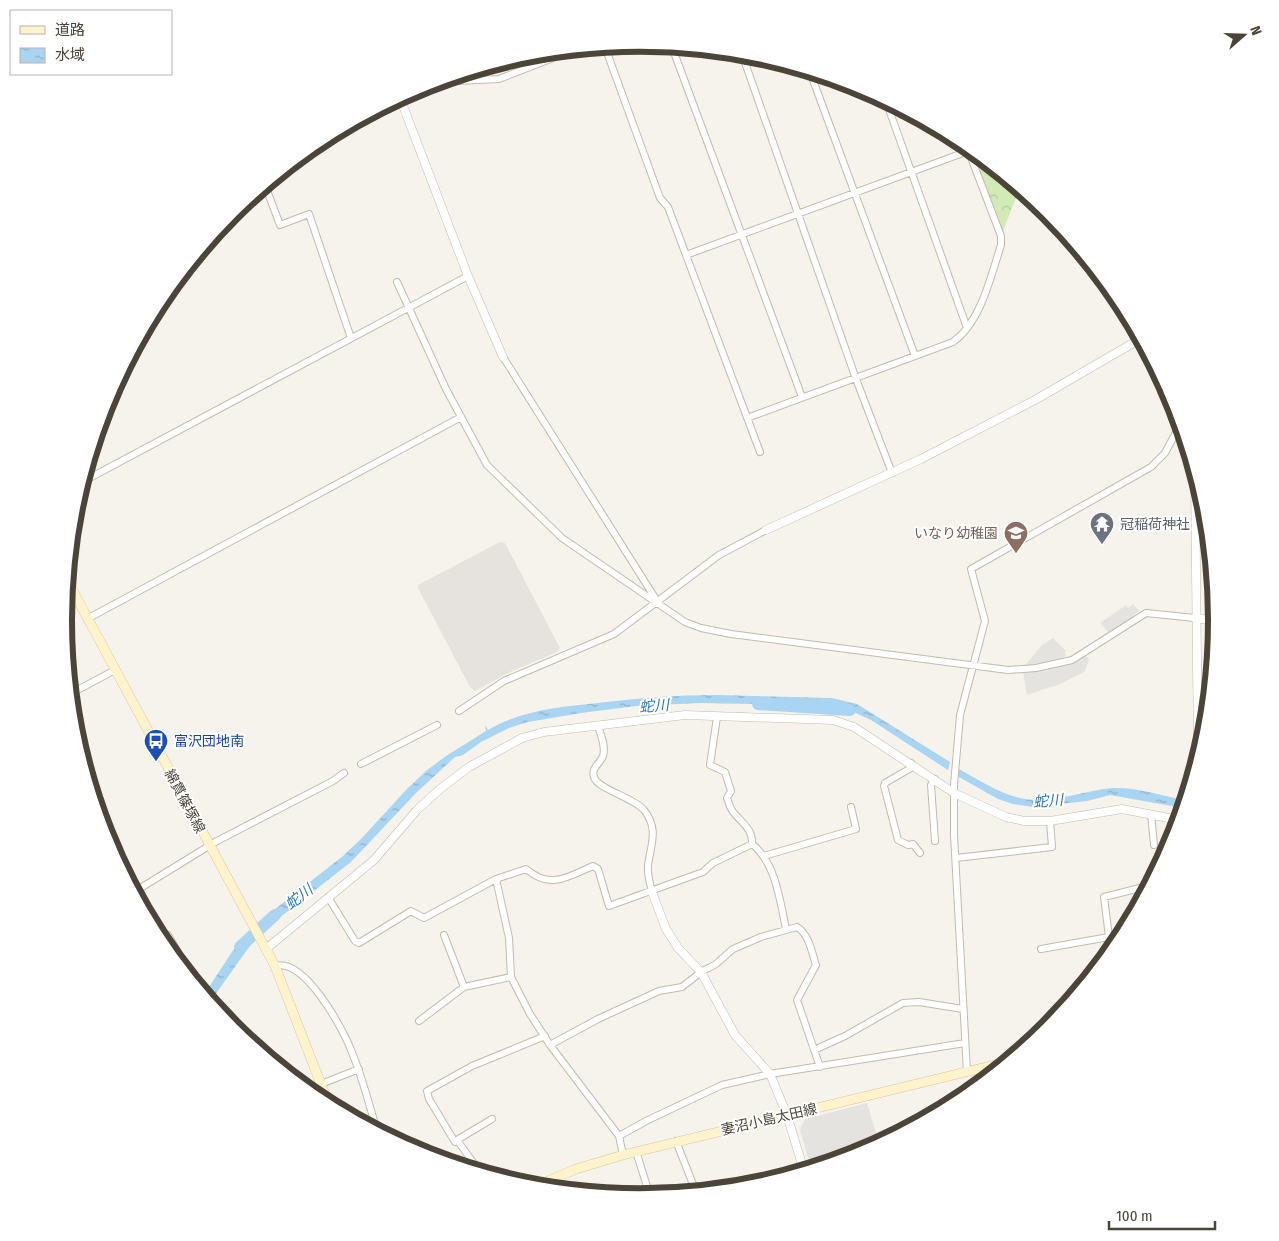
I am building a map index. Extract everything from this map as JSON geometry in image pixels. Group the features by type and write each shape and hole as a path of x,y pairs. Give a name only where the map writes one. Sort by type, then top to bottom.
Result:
{"main road":[{"name":"綿貫篠塚線","path":"73,591 275,966 325,1093"},
{"name":"妻沼小島太田線","path":"548,1181 576,1169 636,1151 992,1066"}],"street":[{"path":"607,54 660,198 668,207 760,452"},
{"path":"675,54 743,234 802,398"},
{"path":"464,81 499,79 546,60"},
{"path":"745,62 856,379 892,473"},
{"path":"813,80 915,356"},
{"path":"403,105 468,276 503,357 658,602"},
{"path":"889,110 967,328"},
{"path":"686,255 961,152"},
{"path":"747,418 952,342 967,328 977,311 1001,244 1001,236 974,162"},
{"path":"267,191 280,225 309,214 350,338"},
{"path":"90,478 468,276"},
{"path":"396,282 461,417 487,465 562,538 686,622 701,628 730,634 1008,670 1036,668 1072,660 1146,613 1208,620"},
{"path":"459,710 504,681 614,634 719,555 766,530 892,473 1034,400 1134,342"},
{"path":"87,619 461,417"},
{"path":"967,1072 954,789 960,715 985,621 971,569 1150,466 1165,453 1175,434"},
{"path":"1195,502 1197,728"},
{"path":"76,691 115,670"},
{"path":"264,946 374,860 431,797 483,758 522,738 544,732 685,715 842,722 860,730 935,779 1006,817 1050,821 1116,810 1171,818"},
{"path":"717,717 710,765 726,772 731,791 727,798 732,812 747,826 752,838 752,844 764,856 776,884 786,929"},
{"path":"361,764 437,725"},
{"path":"598,726 603,744 603,756 594,768 593,776 597,784 629,798 644,810 653,826 654,836 648,866 652,892 666,929 678,948 701,972 735,1035 770,1074 787,1115 802,1164"},
{"path":"911,763 910,768 885,783 884,786 898,840 908,845 913,844 920,853"},
{"path":"139,889 209,846 333,781 344,773"},
{"path":"935,779 932,785 935,841"},
{"path":"764,856 856,828 851,807"},
{"path":"1151,814 1154,845"},
{"path":"956,858 1052,847 1050,821"},
{"path":"328,897 355,941 359,943 411,911 424,918 496,878 526,869 533,875 549,881 558,881 593,866 598,869 609,906 703,872 713,863 752,844"},
{"path":"496,878 509,938 511,977 530,1014 550,1045 619,1136 623,1155"},
{"path":"1041,949 1109,937 1104,898 1140,888"},
{"path":"550,1045 598,1019 659,991 682,987 701,972 716,964 733,949 786,929 798,927 802,930 816,964 797,1000 820,1067"},
{"path":"168,935 175,947"},
{"path":"444,935 464,987"},
{"path":"275,966 288,966 300,974 313,988 340,1027 359,1069 375,1123"},
{"path":"419,1021 464,987 511,977"},
{"path":"814,1050 845,1036 903,1003 919,1002 963,1009"},
{"path":"492,1119 454,1142 429,1099 428,1091 472,1066 545,1036"},
{"path":"619,1136 722,1084 770,1074 965,1043"},
{"path":"315,1086 359,1069"},
{"path":"979,1069 980,1074"},
{"path":"457,1140 474,1163"},
{"path":"676,1142 693,1186"},
{"path":"636,1151 647,1188"}],"shaded area":[{"path":"500,542 505,543 560,648 557,652 510,672 475,691 470,687 418,585"},
{"path":"1133,604 1139,611 1110,634 1100,623 1126,605 1128,608"},
{"path":"1053,638 1065,650 1066,657 1023,668 1042,645"},
{"path":"1087,656 1089,661 1084,672 1060,684 1027,695 1023,672"},
{"path":"867,1103 877,1136 809,1162 800,1130 805,1119"}],"green space":[{"path":"976,163 1017,196 1001,236"}],"water":[{"path":"717,695 832,698 857,704 950,762 948,770 871,720 847,709 803,705 700,703 636,706 528,722 509,728 481,742 463,755 455,757 416,793 351,862 265,929 261,920 343,856 426,771 486,731 485,725 488,730 514,718 542,710 570,706 658,697"},
{"path":"959,769 1006,794 1026,799 1056,798 1113,788 1140,790 1178,799 1176,807 1110,795 1087,801 1033,807 1013,804 998,799 959,777"},
{"path":"249,932 254,940 214,997 207,989 234,949"}],"waterway":[{"name":"蛇川","path":"758,704 850,710"},
{"name":"蛇川","path":"240,947 275,915"}],"place":[{"name":"冠稲荷神社","path":"1102,545"},
{"name":"いなり幼稚園","path":"1016,554"},
{"name":"富沢団地南","path":"156,762"}]}
